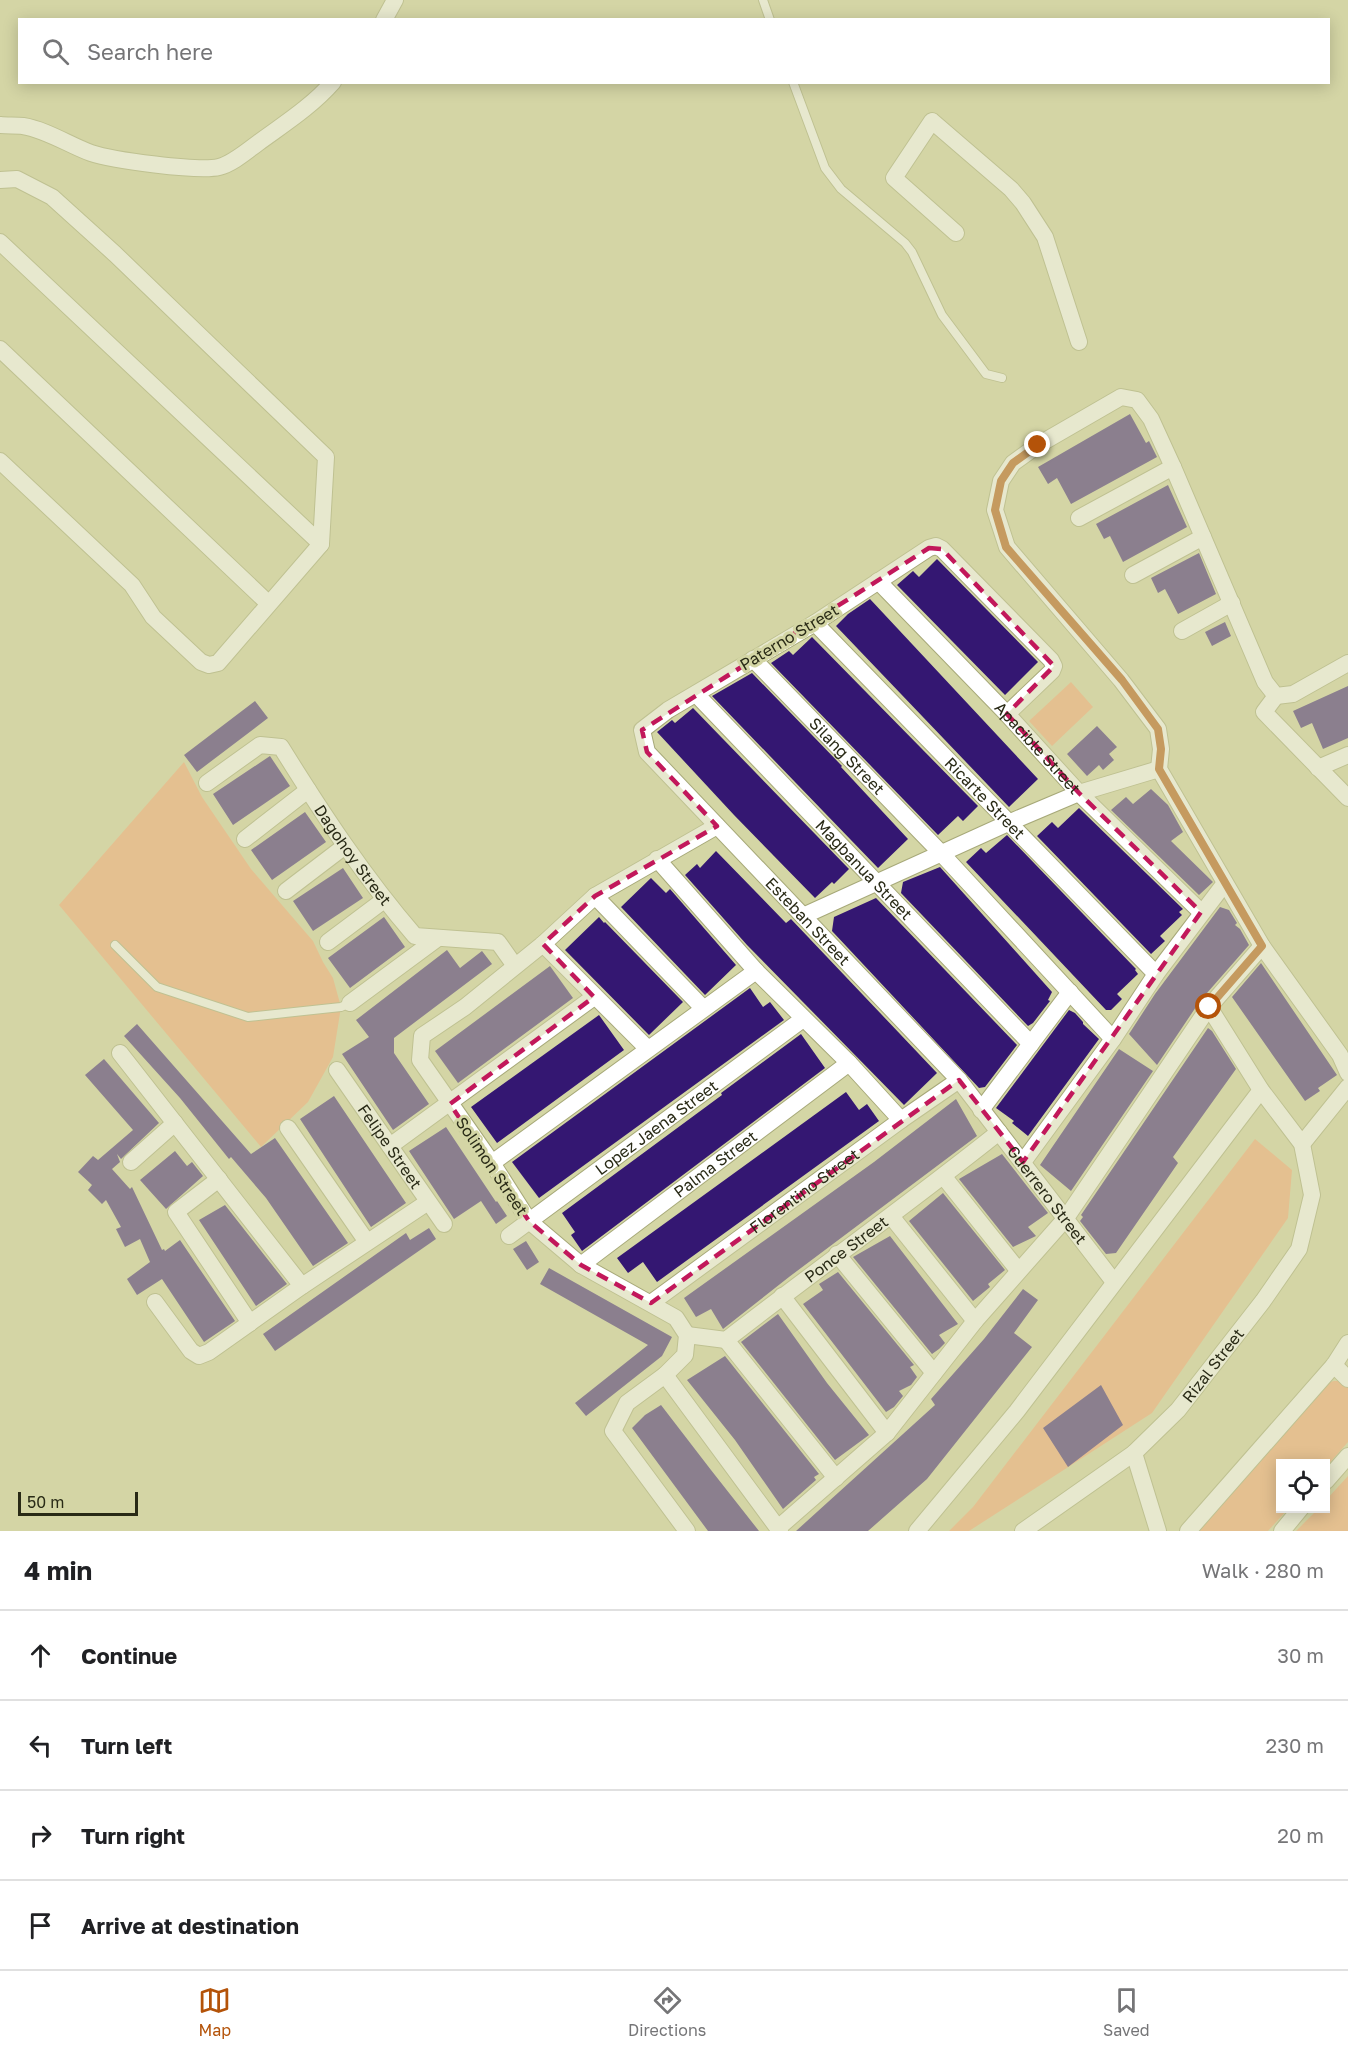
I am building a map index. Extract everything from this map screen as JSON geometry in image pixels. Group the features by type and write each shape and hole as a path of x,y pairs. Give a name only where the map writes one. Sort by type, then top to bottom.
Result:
{"street":[{"path":"385,18 395,0"},
{"path":"0,125 24,126 93,154 162,165 195,168 220,167 304,110 331,84"},
{"path":"956,233 894,178 932,121 1011,189 1023,203 1045,237 1079,342"},
{"path":"0,180 17,179 52,197 123,261 326,457 321,544 218,663 209,665 201,662 153,617 132,585 0,461"},
{"path":"0,242 321,544"},
{"path":"0,349 268,603"},
{"path":"1276,696 1265,682 1151,419 1137,400 1121,397 1038,445 1013,463 1001,481 995,510 1006,547 1122,680 1158,729 1161,749 1159,769 1262,946 1340,1054 1348,1073"},
{"path":"1079,518 1173,466"},
{"path":"1133,575 1203,537"},
{"name":"Paterno Street","path":"642,730 668,710 815,623 929,548 936,546 950,557 1051,660 1054,666 1052,671 1007,714"},
{"name":"Apacible Street","path":"878,581 1007,714 1079,793 1202,912"},
{"path":"1182,631 1232,603"},
{"name":"Ricarte Street","path":"815,623 1156,975"},
{"name":"Silang Street","path":"753,659 941,853 1113,1039"},
{"path":"1348,663 1293,694 1276,696 1264,712 1348,798"},
{"name":"Magbanua Street","path":"696,694 874,883 1031,1044"},
{"name":"Esteban Street","path":"642,730 647,752 959,1080 981,1110"},
{"name":"Dagohoy Street","path":"207,783 260,745 281,747 345,846 384,900 415,936 498,942 515,966"},
{"path":"1318,768 1348,755"},
{"path":"803,916 1079,793 1159,769"},
{"path":"245,839 308,790"},
{"name":"Solimon Street","path":"687,1335 676,1318 581,1265 528,1221 492,1163 420,1060 422,1036 465,1006 543,944 595,896 717,826"},
{"path":"286,891 345,846"},
{"path":"657,859 756,971 849,1063 901,1120"},
{"path":"1023,1162 1113,1039 1156,975 1225,883"},
{"path":"595,896 703,1008"},
{"path":"328,942 384,900"},
{"path":"350,1004 438,938"},
{"path":"543,944 647,1048"},
{"path":"665,1375 779,1530 887,1433 975,1321 1065,1218 1209,1007 1262,946"},
{"path":"492,1163 647,1048 756,971"},
{"path":"981,1110 1070,992"},
{"path":"390,1146 594,997"},
{"path":"1209,1007 1261,1090 1302,1144 1348,1087"},
{"name":"Lopez Jaena Street","path":"509,1236 803,1019"},
{"path":"120,1053 302,1286"},
{"name":"Palma Street","path":"581,1265 849,1063"},
{"name":"Felipe Street","path":"337,1070 444,1224"},
{"name":"Florentino Street","path":"651,1303 959,1080"},
{"path":"917,1531 1017,1411 1261,1090"},
{"name":"Guerrero Street","path":"981,1110 1114,1282"},
{"path":"131,1162 175,1123"},
{"path":"288,1128 368,1242"},
{"name":"Ponce Street","path":"726,1340 837,1254 944,1177 999,1132"},
{"name":"Rizal Street","path":"1023,1531 1134,1454 1178,1410 1263,1301 1299,1249 1312,1195 1302,1144"},
{"path":"944,1177 1018,1270"},
{"path":"219,1179 176,1212 250,1323"},
{"path":"155,1302 191,1351 199,1356 209,1352 302,1286 428,1202"},
{"path":"891,1216 975,1321"},
{"path":"837,1254 934,1373"},
{"path":"782,1296 887,1433"},
{"path":"687,1531 613,1431 627,1403 665,1375 685,1355 687,1335 726,1340 836,1478"},
{"path":"1188,1531 1334,1365 1348,1343"},
{"path":"1334,1365 1348,1379"},
{"path":"1134,1454 1158,1531"},
{"path":"1330,1476 1348,1456"},
{"path":"1281,1531 1297,1513"}],"lane":[{"path":"763,0 769,18"},
{"path":"794,84 825,168 841,189 905,243 912,252 942,315 986,374 1002,378"},
{"path":"116,945 157,987 248,1017 341,1007 350,1004"}],"highlighted area":[{"path":"929,548 942,549 1054,666 1007,714 1079,793 1201,912 1023,1162 959,1080 651,1303 581,1265 529,1221 450,1104 594,997 543,944 595,896 717,826 647,752 642,730"}],"shaded area":[{"path":"1071,682 1093,707 1052,746 1029,721"},
{"path":"184,762 202,797 251,869 313,941 333,978 341,1007 333,1057 308,1102 261,1147 59,905"},
{"path":"1255,1139 1292,1170 1288,1218 1152,1413 969,1531 949,1531 973,1507"},
{"path":"1344,1381 1348,1386 1348,1442 1330,1462 1330,1459 1276,1459 1276,1513 1284,1513 1268,1531 1192,1531 1323,1384"},
{"path":"1348,1476 1348,1531 1296,1531 1314,1513 1330,1513 1330,1496"}],"building":[{"path":"1130,414 1146,443 1149,441 1157,457 1071,504 1057,478 1048,484 1038,467"},
{"path":"1168,485 1187,527 1123,562 1110,536 1104,539 1096,524"},
{"path":"1199,553 1216,594 1178,614 1165,589 1158,593 1151,578"},
{"path":"937,559 1038,662 1005,695 897,585 913,571 919,577"},
{"path":"870,599 1038,779 1009,807 836,626 848,614"},
{"path":"1225,622 1231,636 1212,646 1205,632"},
{"path":"812,637 978,806 963,821 958,816 938,835 771,663 789,651 793,655"},
{"path":"752,673 842,766 908,839 878,868 712,696"},
{"path":"1348,686 1348,738 1323,749 1312,723 1301,728 1293,711"},
{"path":"255,701 268,718 197,772 184,755"},
{"path":"693,708 849,869 815,898 657,732 672,720 675,723"},
{"path":"1097,726 1117,747 1109,754 1114,760 1103,770 1099,765 1087,776 1067,754"},
{"path":"270,756 290,786 233,825 213,794"},
{"path":"1151,789 1168,805 1183,832 1171,841 1213,882 1199,895 1111,810 1126,797 1133,804"},
{"path":"1079,808 1183,909 1179,912 1182,915 1160,936 1165,941 1151,954 1037,836 1052,822 1058,828"},
{"path":"305,812 326,842 272,880 251,850"},
{"path":"1007,835 1136,969 1138,974 1117,994 1122,999 1111,1010 1106,1010 966,862 981,848 986,853"},
{"path":"716,851 786,923 791,919 937,1073 904,1105 747,945 685,875 697,864 700,868"},
{"path":"940,867 1052,992 1048,1000 1050,1001 1028,1026 901,893 903,882"},
{"path":"343,868 363,898 313,931 293,901"},
{"path":"651,878 666,893 670,889 736,965 705,995 621,907"},
{"path":"876,898 1017,1045 985,1087 979,1088 832,931 834,917"},
{"path":"1220,907 1229,910 1237,923 1235,925 1240,929 1249,945 1200,1001 1157,1065 1129,1034 1155,994"},
{"path":"384,917 405,947 350,988 328,958"},
{"path":"599,917 683,1002 649,1035 565,950"},
{"path":"447,950 460,968 482,951 492,964 394,1038 394,1053 429,1104 393,1130 342,1054 369,1037 356,1020"},
{"path":"1261,963 1337,1075 1318,1088 1320,1091 1305,1101 1232,997"},
{"path":"550,966 573,998 458,1083 435,1051"},
{"path":"750,988 763,1007 770,1002 784,1020 539,1198 512,1162"},
{"path":"1069,1010 1075,1013 1099,1039 1028,1136 1012,1123 1014,1121 996,1108"},
{"path":"599,1015 624,1050 497,1143 471,1107"},
{"path":"137,1024 251,1154 275,1138 348,1243 313,1266 266,1198 231,1157 229,1159 180,1098 124,1036"},
{"path":"1208,1028 1236,1069 1173,1157 1178,1163 1116,1253 1106,1254 1080,1221 1083,1217 1081,1215"},
{"path":"801,1034 825,1068 582,1251 571,1235 575,1232 562,1213"},
{"path":"1119,1049 1153,1071 1071,1191 1040,1165"},
{"path":"104,1059 159,1123 121,1159 117,1154 120,1162 112,1169 130,1189 132,1187 162,1250 165,1251 180,1240 235,1321 204,1342 162,1279 137,1295 127,1279 150,1262 140,1239 125,1247 116,1229 121,1227 106,1200 102,1204 88,1190 92,1185 78,1172 93,1156 98,1160 133,1130 85,1075"},
{"path":"846,1092 859,1110 867,1104 879,1121 657,1282 643,1262 628,1273 617,1258"},
{"path":"334,1096 406,1203 371,1227 300,1119"},
{"path":"956,1099 977,1136 723,1329 711,1309 696,1317 684,1298 874,1162"},
{"path":"446,1127 507,1216 496,1224 481,1201 454,1219 409,1151"},
{"path":"175,1151 187,1166 192,1162 203,1176 166,1209 140,1180"},
{"path":"1002,1154 1048,1213 1028,1227 1036,1236 1013,1247 959,1179"},
{"path":"943,1193 1005,1270 973,1301 909,1221"},
{"path":"225,1205 287,1284 256,1306 199,1220"},
{"path":"429,1228 436,1239 275,1351 263,1334 406,1233 410,1240"},
{"path":"890,1236 958,1324 939,1335 945,1343 932,1354 853,1257"},
{"path":"526,1241 539,1262 527,1270 513,1249"},
{"path":"549,1268 672,1337 662,1356 586,1416 575,1403 648,1345 540,1284"},
{"path":"838,1272 914,1365 910,1367 917,1377 911,1385 899,1391 903,1396 894,1407 886,1412 803,1304 823,1290 819,1284"},
{"path":"1023,1289 1038,1300 1014,1333 1032,1347 927,1479 868,1531 796,1531 935,1405 931,1399 984,1339"},
{"path":"778,1314 827,1383 869,1435 835,1460 741,1342"},
{"path":"725,1356 819,1474 814,1477 816,1480 783,1509 735,1440 687,1380"},
{"path":"1101,1385 1123,1425 1068,1467 1043,1428"},
{"path":"661,1405 759,1531 708,1531 632,1428 645,1415"}],"route":[{"path":"1038,445 1013,463 1001,481 995,510 1006,547 1122,680 1158,729 1161,749 1159,769 1262,946 1209,1007"}]}
